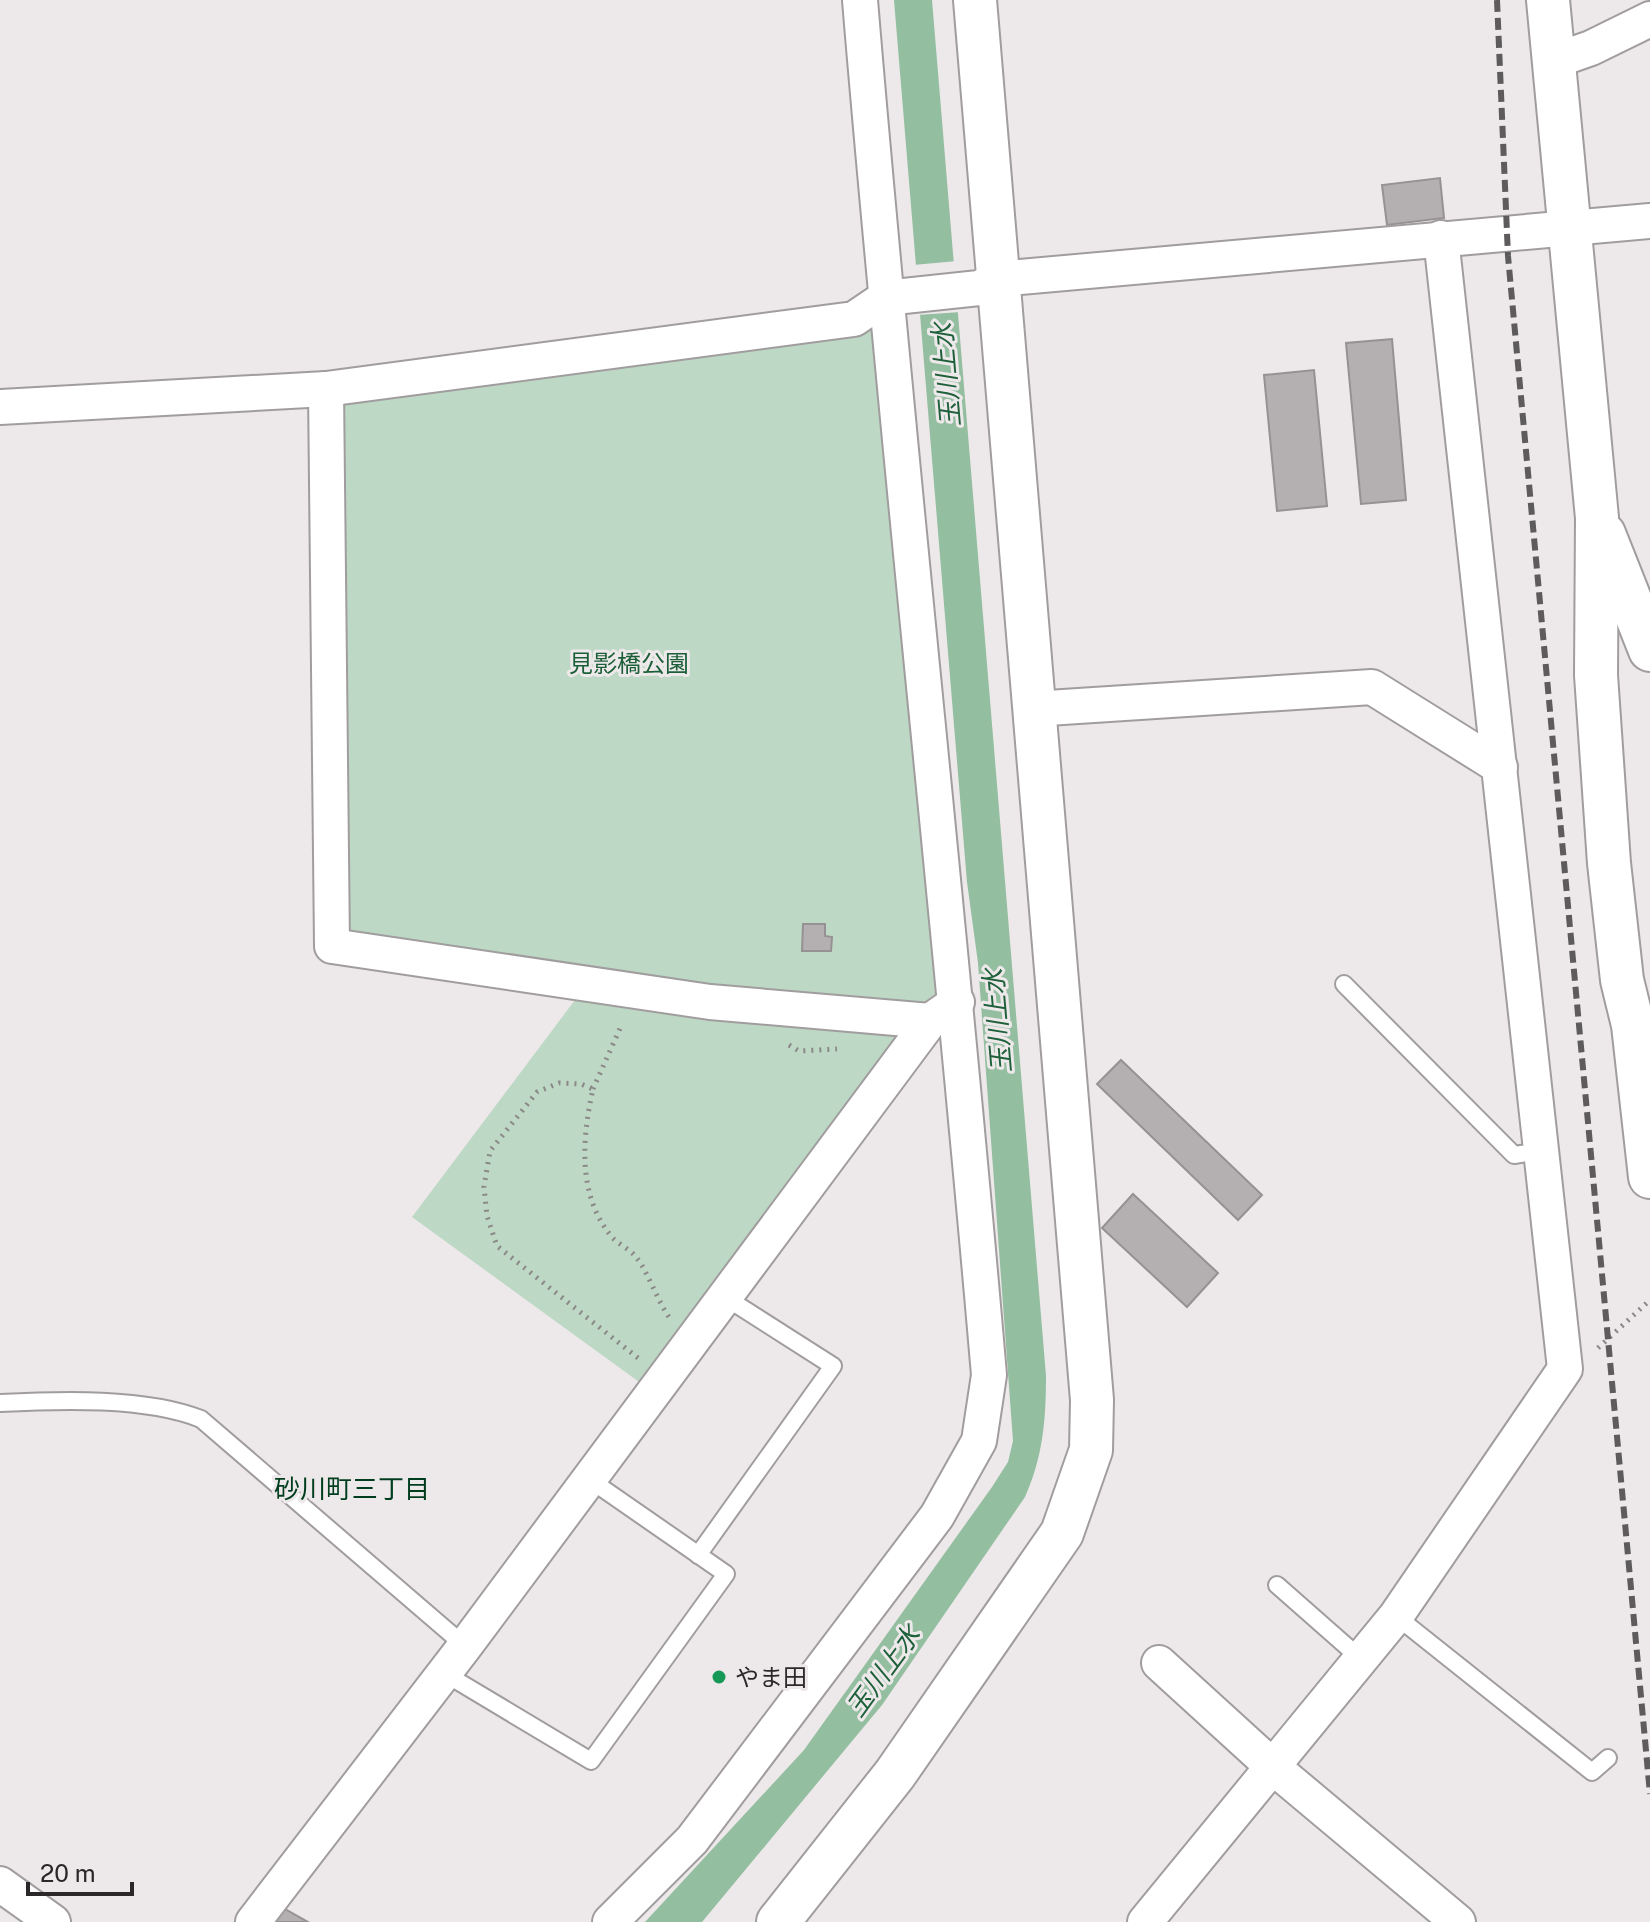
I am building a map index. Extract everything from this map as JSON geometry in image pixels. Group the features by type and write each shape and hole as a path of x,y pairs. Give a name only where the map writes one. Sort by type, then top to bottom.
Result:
{"street":[{"path":"610,1922 692,1840 746,1773 937,1516 979,1441 989,1375 944,1012 897,296 860,0"},
{"path":"778,1922 895,1774 1062,1533 1091,1450 1092,1400 1032,709 988,283 975,0"},
{"path":"1548,0 1597,518 1598,727 1622,980 1642,1031"},
{"path":"1554,61 1591,48 1650,19"},
{"path":"0,407 326,389 854,319 897,296 988,283 1441,238 1650,221"},
{"path":"1145,1922 1396,1616 1565,1369 1441,238"},
{"path":"326,389 332,946 710,1002 944,1012"},
{"path":"1597,518 1650,650"},
{"path":"1032,709 1372,687 1500,767"},
{"path":"1650,970 1642,1031 1650,1177"},
{"path":"253,1922 944,1012"},
{"path":"1159,1663 1273,1767 1458,1922"},
{"path":"0,1884 53,1922"}],"lane":[{"path":"1344,984 1514,1155 1541,1151"},
{"path":"698,1555 833,1366 725,1297"},
{"path":"0,1403 68,1400 179,1411 201,1419 465,1646"},
{"path":"444,1673 591,1761 726,1574 589,1479"},
{"path":"1277,1585 1361,1659"},
{"path":"1396,1616 1592,1772 1608,1758"}],"path":[{"path":"625,989 623,1024 593,1089 585,1124 584,1164 591,1200 612,1237 638,1258 654,1295 690,1343"},
{"path":"593,1089 559,1083 537,1092 490,1151 484,1187 487,1216 497,1246 664,1378"},
{"path":"1565,1369 1610,1340 1650,1300"}],"green space":[{"name":"見影橋公園","path":"897,310 944,997 646,1387 412,1217 593,976 342,933 332,404"}],"water":[{"name":"玉川上水","path":"894,0 932,0 1046,1376 1042,1438 1025,1497 882,1705 702,1922 645,1922 804,1750 992,1487 1008,1462 1013,1441 978,963 967,882"}],"pier":[{"path":"957,261 961,312 917,315 913,265"}],"building":[{"path":"1440,178 1444,218 1387,225 1382,185"},
{"path":"1392,339 1406,500 1361,504 1346,343"},
{"path":"1314,370 1327,506 1277,511 1264,375"},
{"path":"803,924 825,924 825,936 832,937 831,951 802,951"},
{"path":"1121,1060 1262,1195 1238,1220 1097,1084"},
{"path":"1133,1194 1218,1273 1187,1307 1102,1228"},
{"path":"278,1905 308,1922 268,1922"}],"railway":[{"path":"1497,0 1508,256 1650,1794"}],"place":[{"name":"やま田","path":"719,1677"}],"district":[{"name":"砂川町三丁目","path":"352,1488"}]}
